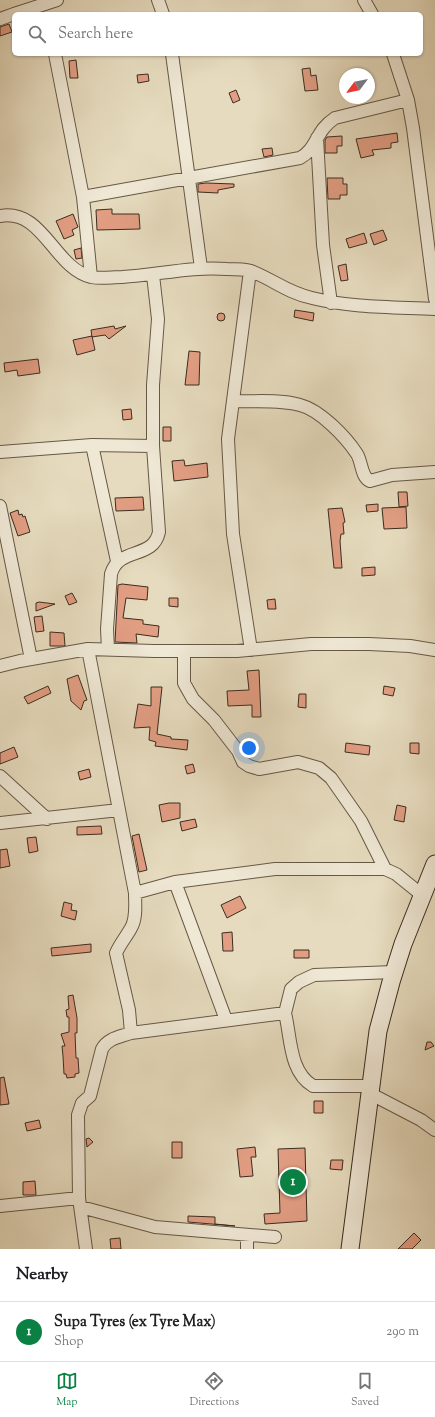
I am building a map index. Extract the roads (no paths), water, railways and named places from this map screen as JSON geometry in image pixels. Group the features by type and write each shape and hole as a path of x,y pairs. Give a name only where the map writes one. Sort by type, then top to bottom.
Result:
{"street":[{"path":"22,12 45,6 57,0"},
{"path":"158,0 162,12"},
{"path":"364,0 371,12"},
{"path":"0,19 12,15"},
{"path":"55,56 83,197 91,277"},
{"path":"172,56 190,177 201,268"},
{"path":"394,56 408,100 435,299"},
{"path":"83,197 300,158 310,152 317,138 327,124 335,118 408,100"},
{"path":"317,138 324,246 331,302"},
{"path":"0,216 18,215 25,219 40,231 74,267 91,277 153,275 201,268 250,271 292,292 331,302 347,305 435,309"},
{"path":"250,271 228,439 233,534 251,650"},
{"path":"108,649 107,629 111,574 117,561 130,554 144,550 157,540 159,532 153,446 153,385 158,319 153,275"},
{"path":"233,401 294,404 301,405 315,411 329,423 355,452 365,477 370,481 392,476 435,472"},
{"path":"0,452 92,445 153,446"},
{"path":"92,445 117,561"},
{"path":"0,506 32,659"},
{"path":"0,666 88,649 184,651 251,650 311,644 369,644 410,646 435,650"},
{"path":"88,649 135,893 135,917 132,927 118,947 116,953 128,1010 131,1033"},
{"path":"184,651 184,683 193,699 219,726 238,751 243,762 259,769 298,762 319,768 331,778 361,821 385,869"},
{"path":"0,776 47,819"},
{"path":"0,823 119,810"},
{"path":"350,1249 378,1030 394,972 435,864"},
{"path":"135,893 175,882 275,869 385,869 396,874 422,895"},
{"path":"175,882 226,1020"},
{"path":"394,972 314,975 299,982 291,989 287,1000 285,1013 296,1067 306,1082 313,1086 370,1090 435,1130"},
{"path":"86,1249 80,1203 78,1109 90,1096 105,1043 131,1033 285,1013"},
{"path":"0,1206 80,1203 155,1227 275,1237"},
{"path":"247,1235 247,1249"}],"place":[{"name":"Supa Tyres (ex Tyre Max)","path":"293,1182"}]}
